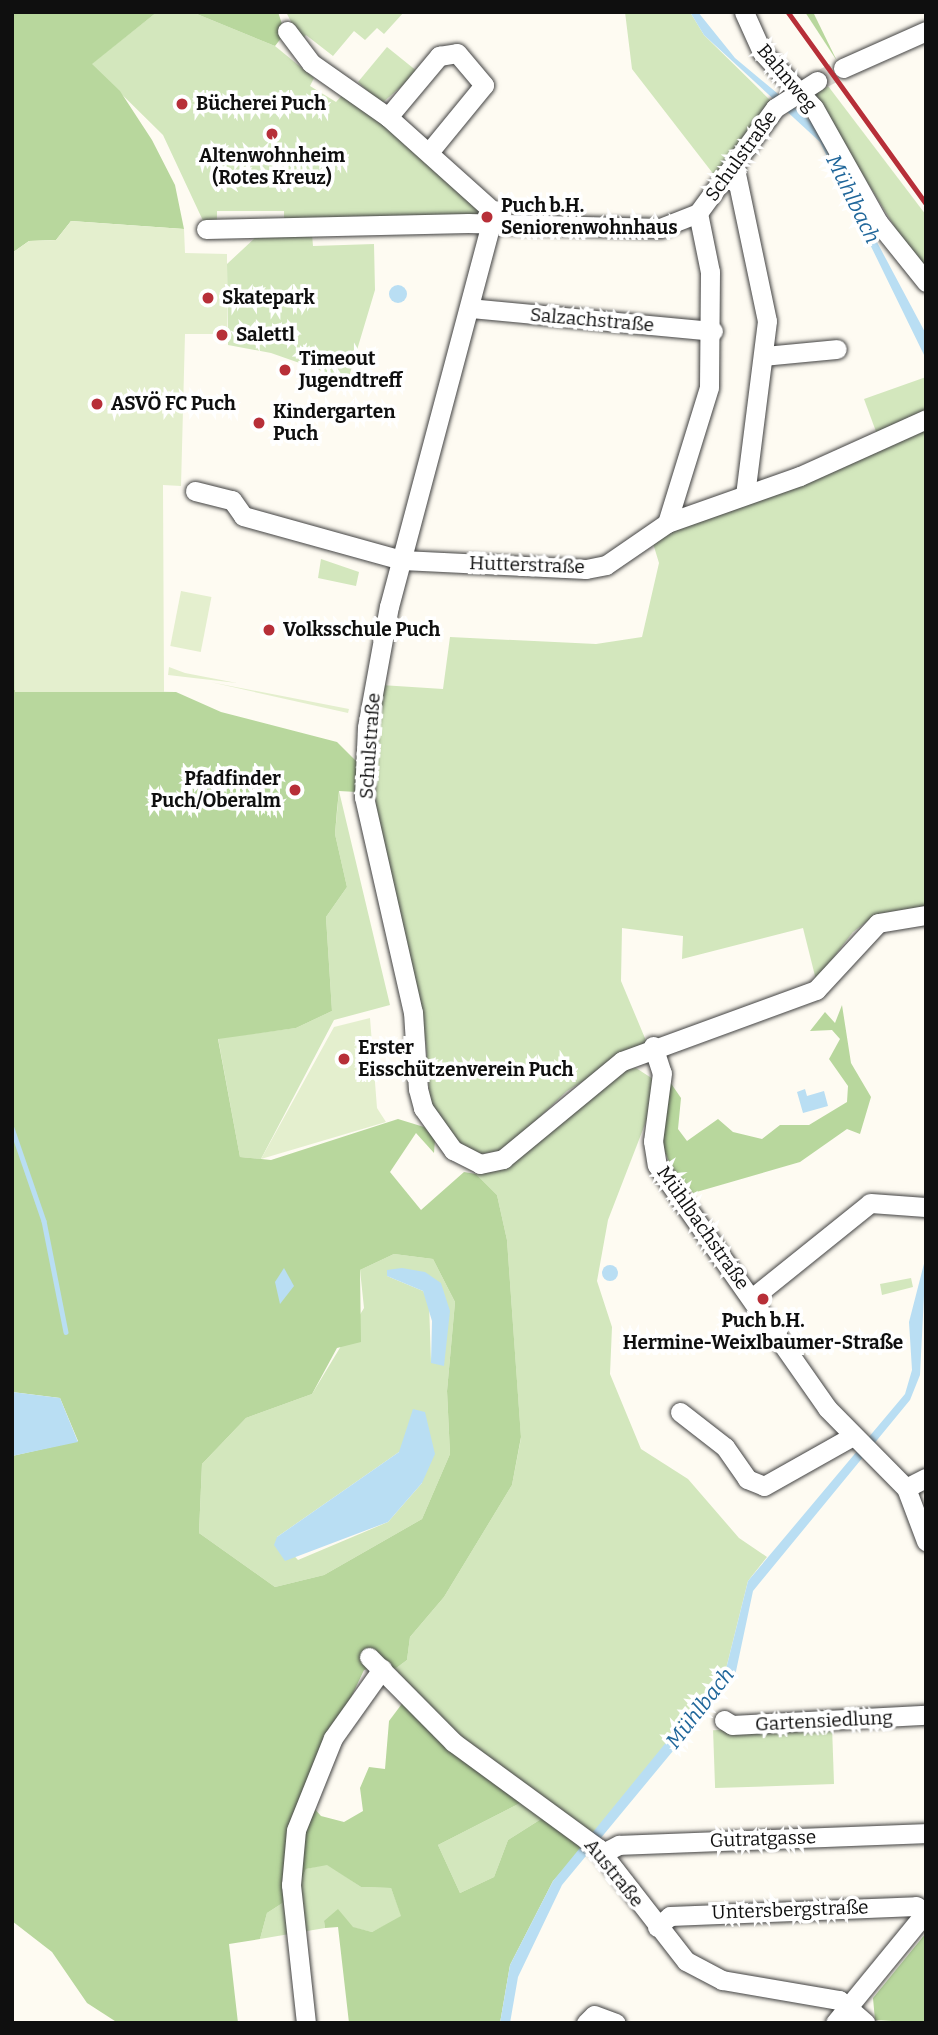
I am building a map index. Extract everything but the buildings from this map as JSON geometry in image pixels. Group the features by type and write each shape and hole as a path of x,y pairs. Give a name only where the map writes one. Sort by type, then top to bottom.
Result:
{"street":[{"name":"Bahnweg","path":"744,12 762,52 794,94 883,230 926,282"},
{"path":"288,30 311,63 388,117 489,204 494,224"},
{"path":"843,68 926,31"},
{"path":"388,117 439,57 457,53 485,85 430,151"},
{"name":"Schulstraße","path":"206,229 494,224 630,231 698,214 794,94"},
{"path":"735,169 766,305 764,356 745,494"},
{"path":"667,523 708,395 713,331 698,214"},
{"name":"Schulstraße","path":"494,224 402,560 367,727 364,797 368,840 413,1012 423,1108 453,1150 467,1161 492,1163 598,1075 653,1046"},
{"name":"Salzachstraße","path":"470,308 713,331"},
{"path":"764,356 837,349"},
{"name":"Hutterstraße","path":"195,491 232,500 243,516 402,560 586,569 606,565 667,523 745,494 926,419"},
{"path":"653,1046 816,990 878,923 926,915"},
{"name":"Mühlbachstraße","path":"653,1046 662,1073 653,1141 657,1165 852,1438 906,1488"},
{"path":"752,1298 870,1203 926,1207"},
{"path":"680,1412 725,1447 747,1479 764,1486 852,1438"},
{"path":"926,1479 906,1488 926,1541"},
{"name":"Austraße","path":"306,2023 290,1885 296,1830 332,1738 375,1663 453,1742 596,1846 686,1961 722,1980 822,1995 850,2007"},
{"name":"Gartensiedlung","path":"724,1720 732,1725 926,1715"},
{"name":"Gutratgasse","path":"596,1846 926,1833"},
{"name":"Untersbergstraße","path":"657,1927 681,1915 916,1906 926,1912"},
{"path":"835,2023 926,1912"},
{"path":"850,2007 865,2023"},
{"path":"586,2023 594,2015 616,2023"}],"green space":[{"path":"12,12 157,12 92,64 120,91 152,140 175,185 184,229 71,221 56,240 29,241 12,253"},
{"path":"157,12 192,12 275,46 314,78 310,86 336,102 344,93 389,123 483,215 284,226 284,211 217,211 217,223 205,225 163,135 91,64"},
{"path":"192,12 278,12 285,33 275,46"},
{"path":"286,12 404,12 384,34 377,28 365,40 354,31 333,56 306,35 301,41"},
{"path":"625,12 690,12 704,35 771,101 718,180 632,69"},
{"path":"805,12 814,14 837,61"},
{"path":"387,47 418,72 381,104 358,82"},
{"path":"825,82 926,215 926,278 811,90"},
{"name":"ASVÖ FC Puch","path":"71,221 184,229 185,253 227,254 227,334 185,334 181,486 163,485 164,692 15,692 12,253 29,241 56,240"},
{"path":"312,234 313,246 374,244 375,290 348,380 271,353 228,345 227,264 256,237"},
{"path":"926,377 926,413 878,437 864,399"},
{"path":"926,428 926,906 877,914 853,932 816,980 803,928 682,959 683,936 622,928 621,981 647,1043 567,1091 505,1150 474,1155 462,1148 430,1102 426,1043 374,835 381,685 443,689 450,637 596,644 642,637 659,563 652,540"},
{"path":"12,466 18,491 15,692 12,690"},
{"path":"321,559 359,572 356,586 318,578"},
{"path":"181,591 211,597 201,652 170,646"},
{"path":"169,667 185,673 237,683 168,675"},
{"path":"210,682 349,709 348,713"},
{"path":"12,690 176,692 221,712 337,742 358,763 357,792 339,791 337,810 335,834 347,887 326,917 332,1011 296,1028 218,1039 240,1157 271,1160 398,1119 424,1127 435,1140 434,1153 416,1133 390,1172 421,1210 464,1172 476,1174 497,1195 507,1240 521,1437 512,1485 444,1597 410,1637 407,1660 395,1669 385,1664 364,1670 304,1797 321,1816 344,1822 363,1811 360,1788 369,1767 385,1769 389,1721 404,1701 528,1799 438,1845 460,1893 494,1877 508,1840 549,1814 587,1843 553,1881 510,1965 500,2023 349,2023 338,1927 325,1928 324,1921 338,1909 353,1927 372,1932 401,1916 391,1888 361,1887 327,1865 306,1869 295,1895 267,1913 260,1939 229,1944 238,2023 118,2023 87,2003 52,1952 12,1921 12,1456 78,1441 60,1398 12,1392","holes":["394,1254 433,1259 455,1302 447,1391 450,1454 422,1519 324,1575 275,1587 199,1533 202,1464 246,1418 312,1394 337,1348 361,1342 360,1270"]},
{"path":"339,791 390,1005 334,1020 261,1159 240,1157 218,1038 296,1028 332,1011 326,917 347,887 335,834"},
{"path":"842,1005 851,1063 871,1097 860,1134 847,1129 800,1162 693,1193 670,1165 661,1141 670,1082 681,1098 678,1129 687,1141 718,1119 733,1132 762,1139 780,1125 809,1125 847,1102 848,1086 829,1059 840,1039 832,1030 810,1031 825,1012 835,1023"},
{"name":"Erster Eisschützenverein Puch","path":"370,1018 377,1108 386,1122 261,1159 334,1027"},
{"path":"636,1068 653,1079 647,1119 608,1220 597,1281 612,1327 610,1374 641,1449 688,1479 739,1538 767,1557 748,1581 726,1669 593,1836 462,1740 395,1669 407,1660 410,1637 444,1597 512,1485 521,1438 507,1240 497,1195 476,1174 510,1165 624,1070"},
{"path":"394,1254 433,1259 455,1302 447,1391 450,1454 422,1519 324,1575 275,1587 199,1533 202,1464 246,1418 312,1394 364,1308 360,1270","holes":["387,1276 441,1283 431,1363 429,1302 423,1291","399,1452 422,1483 388,1522 298,1560 277,1537"]},
{"path":"911,1278 913,1287 882,1295 880,1284"},
{"path":"832,1726 834,1784 715,1788 713,1730"},
{"path":"528,1799 549,1814 508,1840 494,1877 460,1893 438,1845"},
{"path":"327,1864 361,1887 391,1888 402,1917 372,1932 324,1921 325,1928 260,1939 267,1913 295,1895 306,1869"},
{"path":"926,1933 926,2023 875,2020 873,1998"}],"water":[{"name":"Mühlbach","path":"690,12 698,12 735,58 814,124 926,334 926,359 820,142 704,35"},
{"path":"398,285 404,288 407,294 404,300 398,303 392,300 389,294 392,288"},
{"path":"805,1089 807,1096 824,1091 828,1106 803,1113 797,1092"},
{"name":"Mühlbach","path":"926,1256 920,1375 910,1400 753,1591 735,1676 562,1885 518,1977 510,2023 500,2023 510,1965 553,1881 726,1669 748,1581 905,1394 912,1370 909,1322"},
{"path":"610,1265 616,1267 616,1279 610,1281 604,1279 602,1273 604,1267"},
{"path":"284,1268 294,1286 280,1304 275,1282"},
{"path":"402,1268 425,1272 441,1283 450,1311 444,1366 431,1363 432,1321 423,1291 387,1276 387,1270"},
{"path":"12,1392 60,1398 78,1442 12,1456"},
{"path":"413,1409 425,1412 435,1454 422,1483 388,1522 285,1561 274,1545 277,1537 399,1452"}],"waterway":[{"path":"12,1128 44,1221 66,1332"}],"tunnel":[{"path":"817,81 843,68"}],"railway":[{"path":"788,12 926,203"}],"place":[{"name":"Bücherei Puch","path":"182,104"},
{"name":"Altenwohnheim (Rotes Kreuz)","path":"272,134"},
{"name":"Puch b.H. Seniorenwohnhaus","path":"487,217"},
{"name":"Skatepark","path":"208,298"},
{"name":"Salettl","path":"222,335"},
{"name":"Timeout Jugendtreff","path":"285,370"},
{"name":"ASVÖ FC Puch","path":"97,404"},
{"name":"Kindergarten Puch","path":"259,423"},
{"name":"Volksschule Puch","path":"269,630"},
{"name":"Pfadfinder Puch/Oberalm","path":"295,790"},
{"name":"Erster Eisschützenverein Puch","path":"344,1059"},
{"name":"Puch b.H. Hermine-Weixlbaumer-Straße","path":"763,1299"}]}
